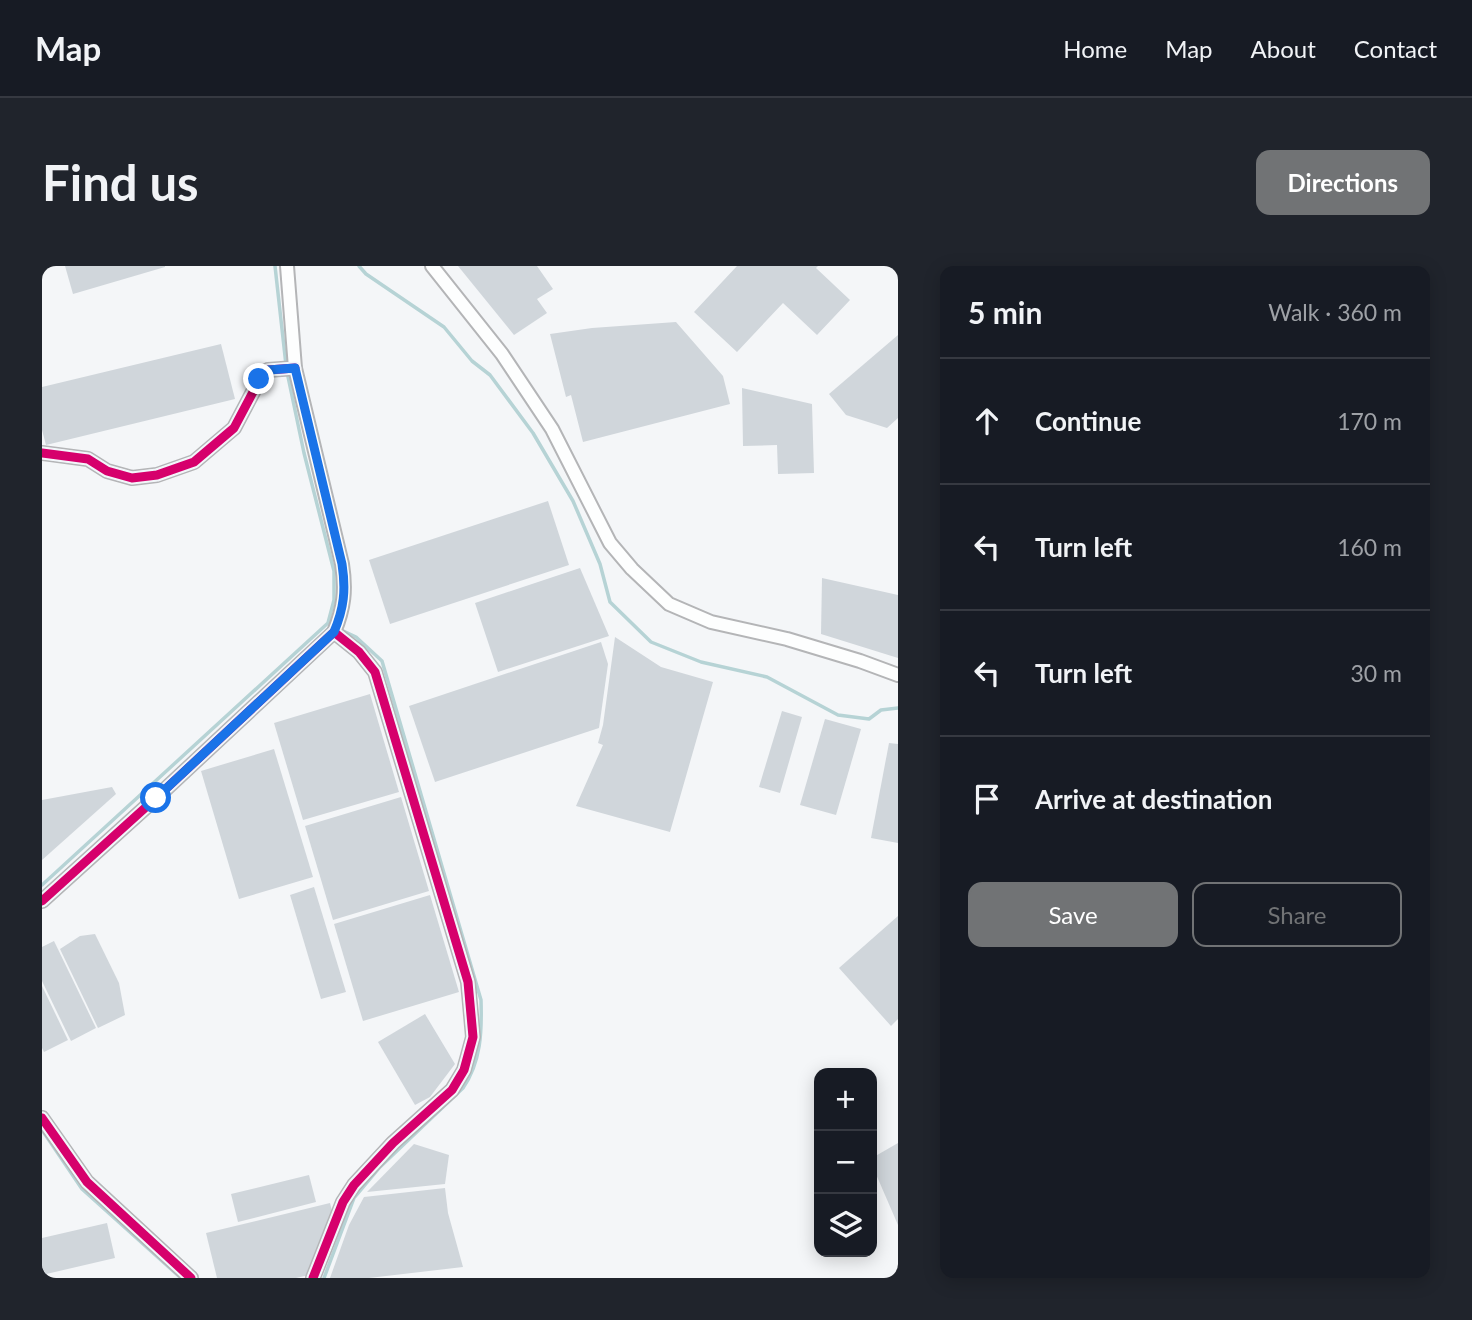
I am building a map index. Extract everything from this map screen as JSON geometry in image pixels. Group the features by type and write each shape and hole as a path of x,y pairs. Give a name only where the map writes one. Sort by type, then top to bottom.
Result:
{"street":[{"path":"42,901 334,632 342,613 346,590 342,564 295,368 287,266"},
{"path":"432,266 502,354 552,429 610,543 632,569 669,604 711,622 786,639 860,661 898,676"},
{"path":"42,453 88,459 107,471 132,478 157,475 194,462 234,428 259,379 268,370 295,368"},
{"path":"313,1278 343,1202 354,1185 393,1143 452,1090 464,1070 473,1037 468,982 375,672 359,652 334,632"},
{"path":"42,1118 87,1182 191,1278"}],"building":[{"path":"65,266 165,266 165,267 73,294"},
{"path":"458,266 537,266 553,289 537,299 547,313 514,335"},
{"path":"737,266 818,266 816,268 850,300 817,335 783,303 737,352 694,312"},
{"path":"676,322 723,376 730,404 583,442 571,395 566,397 550,334"},
{"path":"898,335 898,418 887,428 846,415 829,394"},
{"path":"221,344 235,399 46,445 42,430 42,387"},
{"path":"742,388 812,404 814,473 778,474 777,445 743,446"},
{"path":"548,501 569,565 390,624 369,560"},
{"path":"580,568 609,636 498,672 475,603"},
{"path":"822,578 898,595 898,658 821,634"},
{"path":"615,637 661,667 713,682 670,832 576,806 603,745 598,743"},
{"path":"601,642 608,664 599,728 435,782 409,706"},
{"path":"370,694 399,792 303,820 274,723"},
{"path":"782,711 802,717 780,793 759,787"},
{"path":"825,719 861,729 836,815 800,805"},
{"path":"889,743 898,744 898,843 871,838"},
{"path":"274,749 313,877 239,899 201,771"},
{"path":"112,787 116,794 42,860 42,800"},
{"path":"401,797 429,891 333,920 305,826"},
{"path":"314,887 346,992 321,999 290,895"},
{"path":"430,895 459,992 363,1021 334,924"},
{"path":"898,916 898,1019 891,1026 839,968"},
{"path":"95,934 119,983 125,1015 98,1028 60,949 80,936"},
{"path":"54,941 96,1028 71,1041 42,981 42,947"},
{"path":"42,986 68,1040 44,1052 42,1048"},
{"path":"425,1014 455,1064 430,1097 415,1105 378,1042"},
{"path":"898,1143 898,1225 877,1177 877,1155"},
{"path":"414,1144 449,1155 445,1184 367,1192"},
{"path":"309,1175 316,1202 238,1222 231,1194"},
{"path":"445,1188 448,1213 463,1267 369,1278 330,1278 349,1225 364,1197"},
{"path":"330,1203 334,1219 309,1275 296,1278 217,1278 206,1233"},
{"path":"107,1223 115,1258 42,1275 42,1238"}],"waterway":[{"path":"275,266 286,365"},
{"path":"359,266 366,274 444,327 472,361 490,375 533,433 573,501 600,564 610,602 651,642 701,662 767,677 838,715 869,719 881,710 898,708"},
{"path":"42,885 328,623 334,600 334,571 287,372"},
{"path":"324,1278 354,1198 380,1167 463,1088 474,1068 481,1024 481,1000 382,661 356,637 339,629"},
{"path":"42,1130 82,1189 181,1278"}],"cycle path":[{"path":"42,453 88,459 107,471 132,478 157,475 194,462 234,428 263,373 268,370 295,368"},
{"path":"42,901 334,632 359,652 375,672 468,982 473,1037 464,1070 452,1090 393,1143 354,1185 343,1202 313,1278"},
{"path":"42,1118 87,1182 191,1278"}],"route":[{"path":"156,798 334,632 342,613 346,590 342,564 295,368 268,370 259,379"}]}
